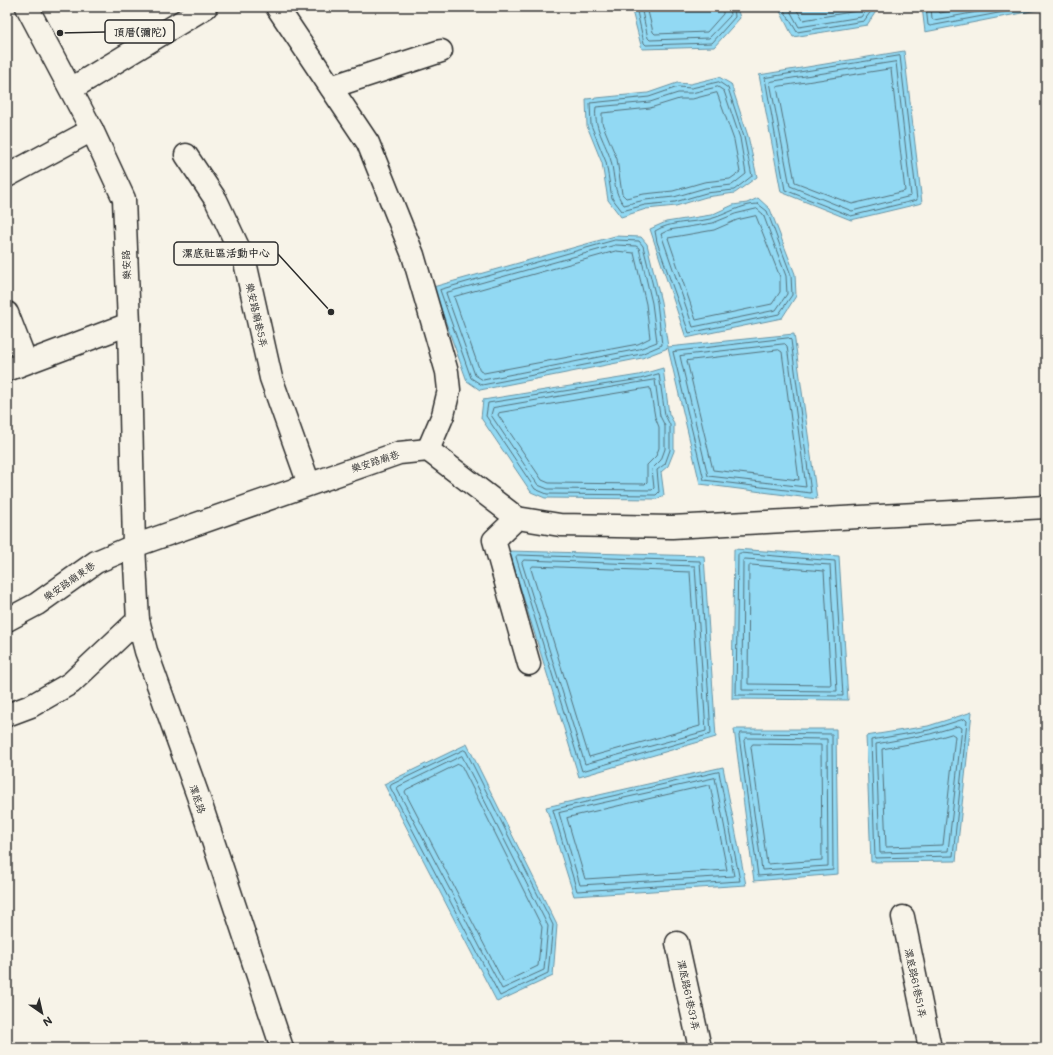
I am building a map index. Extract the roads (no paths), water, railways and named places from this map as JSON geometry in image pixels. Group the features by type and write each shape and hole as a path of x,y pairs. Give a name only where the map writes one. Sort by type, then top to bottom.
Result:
{"street":[{"name":"樂安路","path":"27,7 92,130 124,199 129,324 134,546"},
{"path":"71,89 206,7"},
{"path":"277,7 368,143 413,255 447,372 449,390 443,415 428,450 516,518 560,525 672,527 1046,507"},
{"path":"331,87 441,52"},
{"path":"7,176 92,130"},
{"name":"樂安路廟巷5弄","path":"186,155 216,200 244,262 271,378 309,484"},
{"path":"7,313 16,366 129,324"},
{"name":"樂安路廟巷","path":"134,546 399,453 428,450"},
{"path":"516,518 494,540 529,664"},
{"name":"漯底路","path":"134,546 138,620 146,651 198,796 282,1048"},
{"name":"樂安路廟東巷","path":"7,620 37,604 96,562 134,546"},
{"path":"7,715 31,706 71,683 138,620"},
{"name":"漯底路61巷51弄","path":"903,918 930,1048"},
{"name":"漯底路61巷37弄","path":"677,943 700,1048"}],"water":[{"path":"631,7 737,7 740,18 714,47 642,49"},
{"path":"778,7 879,7 867,25 793,37"},
{"path":"922,7 1037,7 1037,10 925,32"},
{"path":"904,51 922,203 851,220 781,192 759,75"},
{"path":"719,77 731,84 748,136 757,177 735,193 706,197 676,206 646,209 621,217 608,200 602,163 587,126 586,99 648,93 677,83 690,84"},
{"path":"758,198 770,209 795,274 796,296 782,318 686,338 650,229 666,222 711,215 733,205 747,203"},
{"path":"615,236 641,237 647,244 661,302 668,347 794,334 817,499 700,484 668,348 642,358 480,390 467,381 433,287"},
{"path":"663,368 669,414 674,423 674,451 668,466 661,472 664,495 657,499 545,498 531,492 481,418 483,400 639,375"},
{"path":"734,549 839,556 848,700 732,699"},
{"path":"509,551 704,556 716,737 579,777"},
{"path":"972,712 956,861 871,862 866,736 928,726"},
{"path":"734,729 836,729 838,874 754,881"},
{"path":"467,744 557,925 553,976 497,1002 384,784"},
{"path":"723,767 746,885 574,896 546,807"}],"place":[{"name":"頂厝(彌陀)","path":"60,33"},
{"name":"漯底社區活動中心","path":"331,312"}]}
